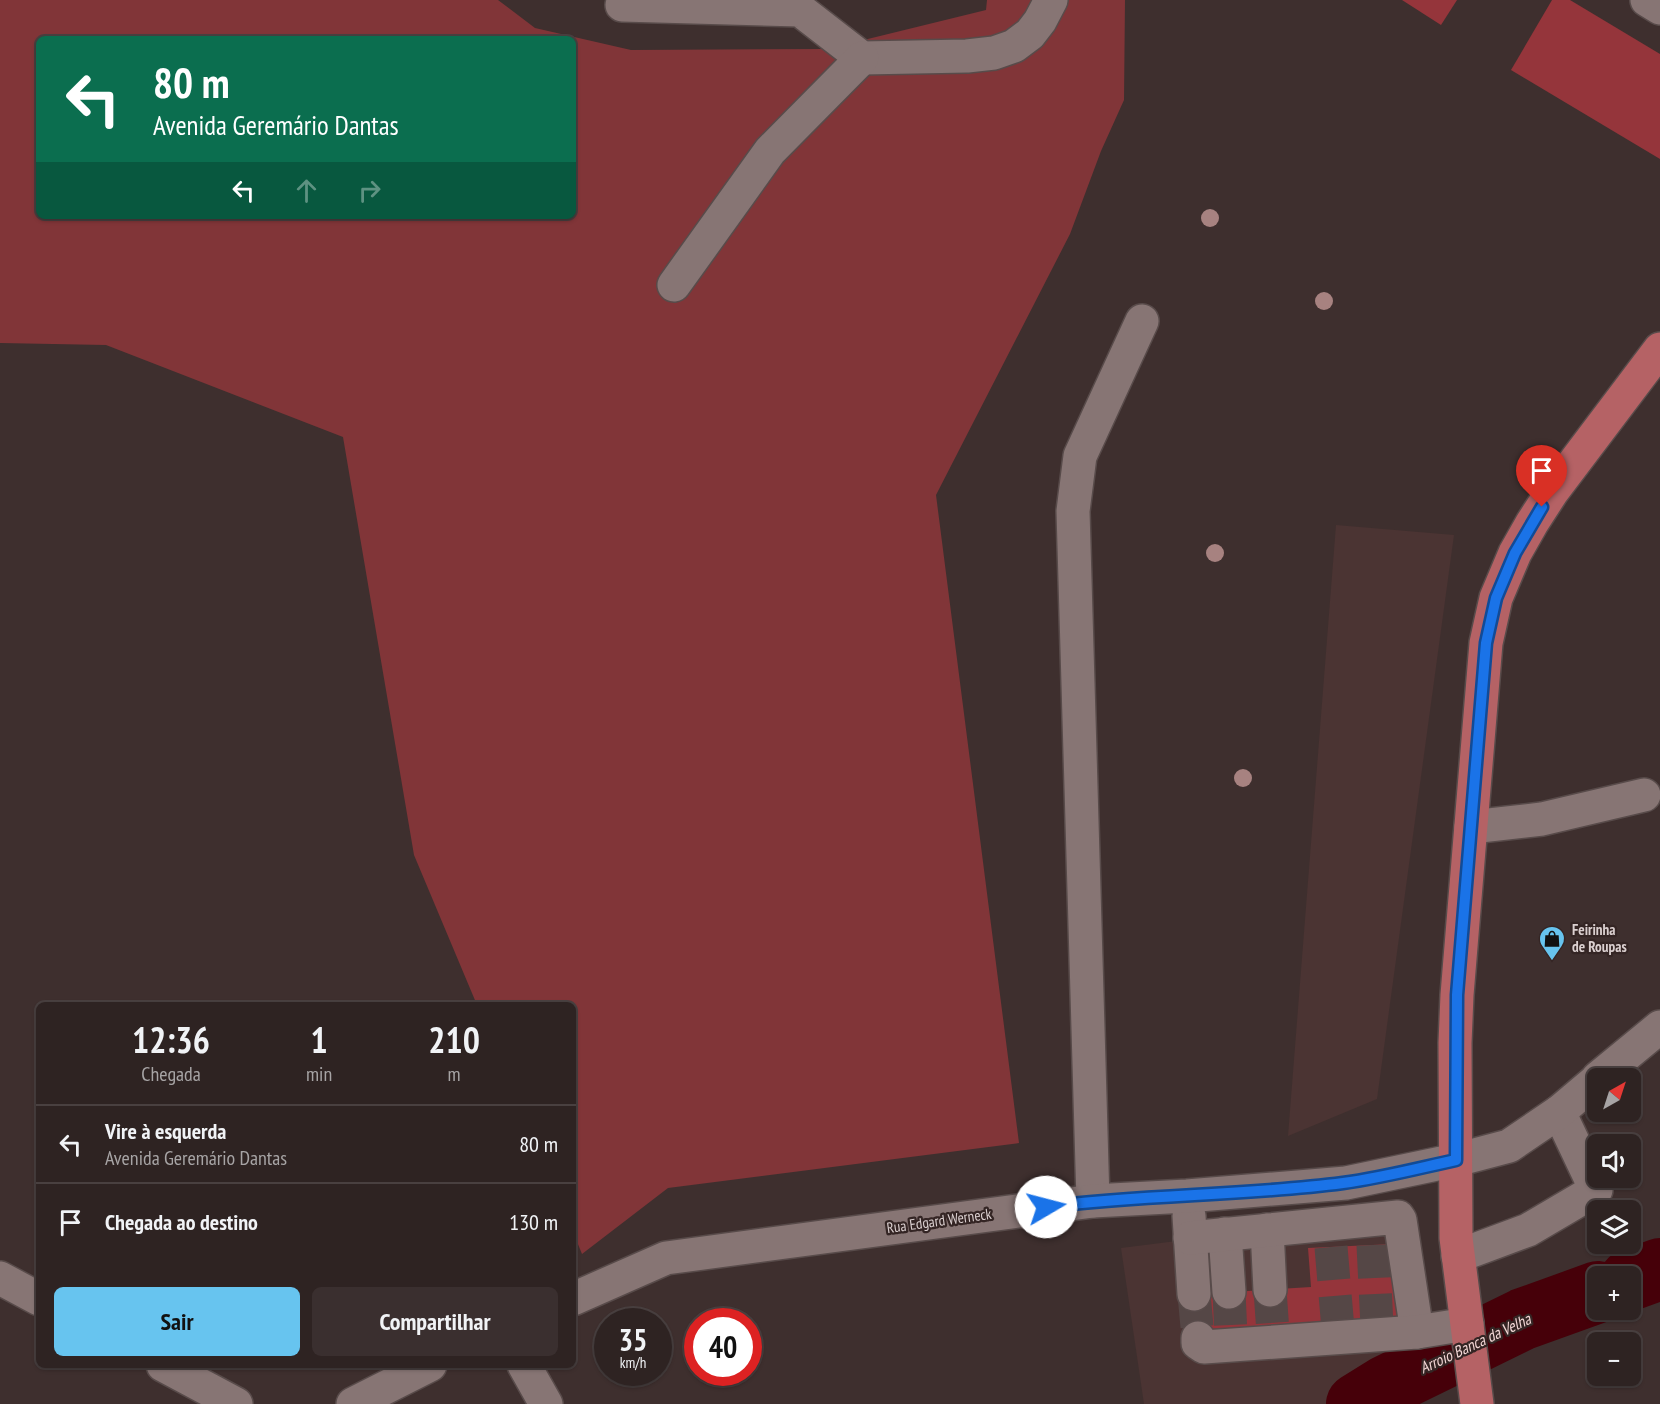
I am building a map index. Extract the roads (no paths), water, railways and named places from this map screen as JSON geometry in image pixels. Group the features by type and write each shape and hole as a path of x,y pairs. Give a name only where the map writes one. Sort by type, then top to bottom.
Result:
{"main road":[{"path":"1475,1393 1458,1256 1457,995 1486,643 1496,598 1515,553 1552,492 1660,349"}],"street":[{"path":"622,5 800,10 862,58 967,56 994,53 1014,45 1030,34 1052,0"},
{"path":"1647,0 1660,8"},
{"path":"674,285 770,151 862,58"},
{"path":"1093,1201 1073,511 1080,456 1142,321"},
{"path":"1471,827 1542,819 1644,795"},
{"name":"Rua Edgard Werneck","path":"1611,1068 1660,1027"},
{"name":"Rua Edgard Werneck","path":"576,1298 666,1258 1093,1201 1346,1183 1456,1160 1509,1146 1558,1112 1587,1088"},
{"path":"1458,1256 1528,1230 1596,1190 1558,1112"},
{"path":"1187,1196 1194,1294"},
{"path":"1190,1238 1267,1230 1330,1235 1372,1232 1394,1216 1400,1220 1417,1332"},
{"path":"1267,1230 1270,1290"},
{"path":"1225,1234 1229,1292"},
{"path":"0,1278 36,1297"},
{"path":"1198,1338 1198,1343 1204,1347 1231,1340 1377,1330 1417,1332 1467,1325"},
{"path":"169,1368 236,1404"},
{"path":"353,1404 424,1368"},
{"path":"526,1368 546,1404"}],"waterway":[{"name":"Arroio Banca da Velha","path":"1641,1276 1660,1269"},
{"name":"Arroio Banca da Velha","path":"1357,1404 1386,1386 1523,1319 1587,1296"}],"tunnel":[{"path":"1373,1245 1377,1326"},
{"path":"1331,1247 1338,1329"},
{"path":"1270,1290 1273,1333"},
{"path":"1229,1292 1231,1336"},
{"path":"1194,1294 1198,1338"}],"place":[{"name":"Feirinha de Roupas","path":"1552,962"}]}
